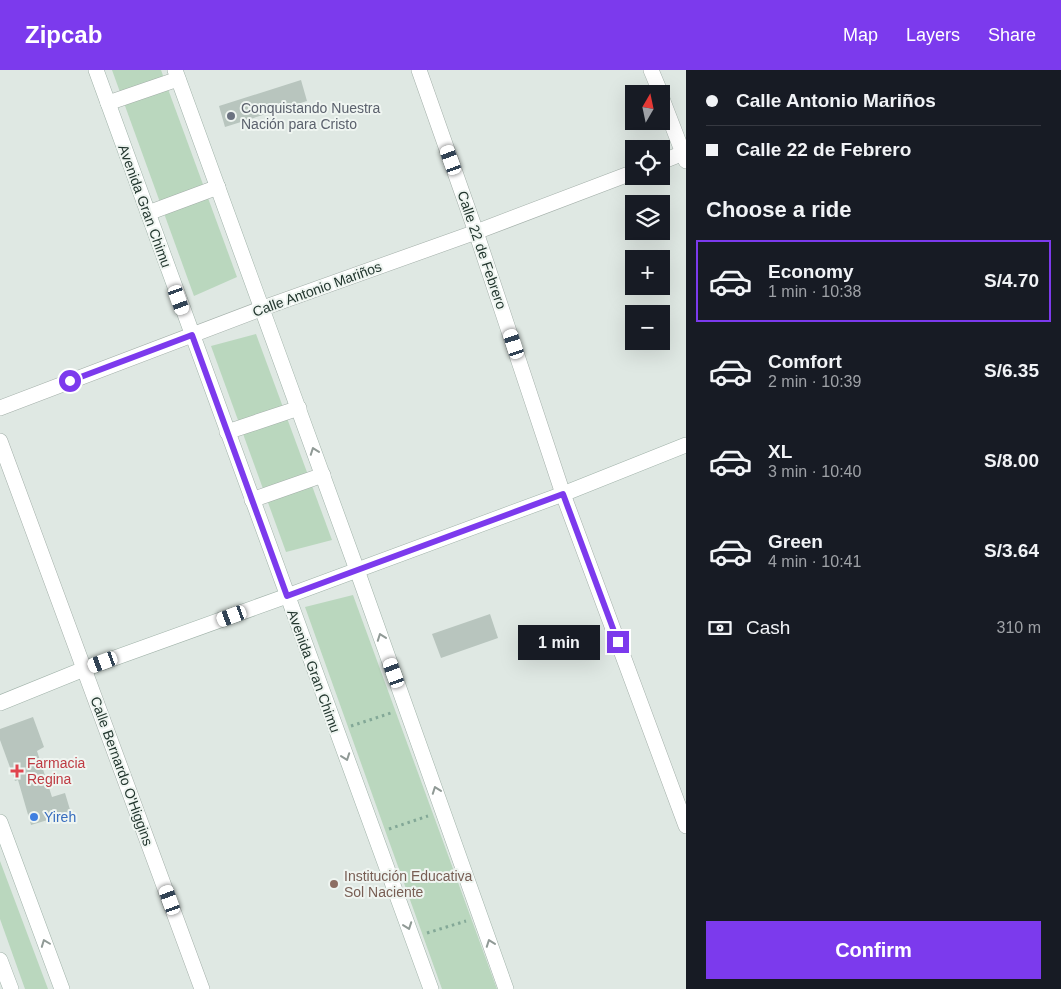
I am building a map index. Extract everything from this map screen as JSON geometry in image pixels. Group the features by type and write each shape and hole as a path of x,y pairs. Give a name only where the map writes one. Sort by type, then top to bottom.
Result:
{"street":[{"name":"Avenida Gran Chimu","path":"96,70 431,989"},
{"name":"Calle 22 de Febrero","path":"419,70 476,232 563,494 686,826"},
{"path":"651,70 657,85"},
{"path":"108,103 177,74 299,408 506,989"},
{"path":"670,118 685,155 670,159"},
{"name":"Calle Antonio Mariños","path":"0,408 263,308 476,232 625,175"},
{"path":"148,213 218,187"},
{"path":"227,432 299,408"},
{"name":"Calle Bernardo O'Higgins","path":"0,441 202,989"},
{"path":"0,703 84,669 563,494 686,445"},
{"path":"252,500 323,475"},
{"path":"0,822 62,989"},
{"path":"0,960 11,989"}],"path":[{"path":"336,730 406,708"},
{"path":"374,834 443,811"},
{"path":"412,937 480,917"}],"green space":[{"path":"112,70 161,70 237,277 194,296"},
{"path":"256,334 332,540 286,552 211,346"},
{"path":"353,595 497,989 442,989 305,607"},
{"path":"0,861 48,989 25,989 0,919"}],"building":[{"path":"301,80 307,101 225,127 219,106"},
{"path":"490,614 498,638 441,658 432,634"},
{"path":"33,717 44,747 37,751 52,797 65,793 71,813 31,825 18,780 15,781 0,740 0,729"}],"place":[{"name":"Conquistando Nuestra Nación para Cristo","path":"231,116"},
{"name":"Farmacia Regina","path":"17,771"},
{"name":"Yireh","path":"34,817"},
{"name":"Institución Educativa Sol Naciente","path":"334,884"}],"route":[{"path":"70,381 192,335 287,596 563,494 618,642"}]}
